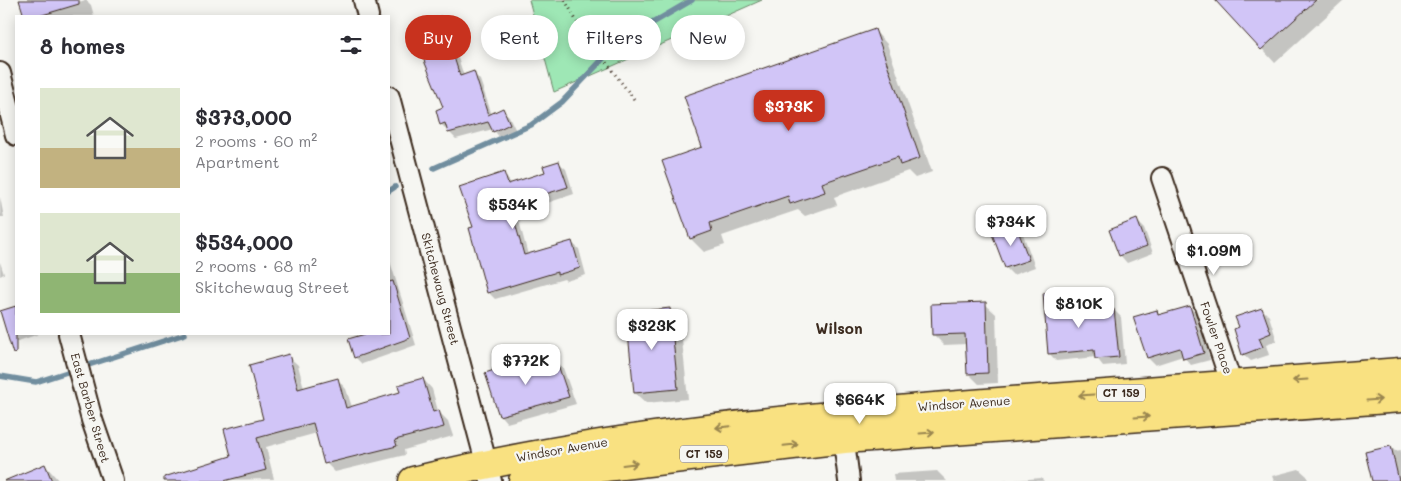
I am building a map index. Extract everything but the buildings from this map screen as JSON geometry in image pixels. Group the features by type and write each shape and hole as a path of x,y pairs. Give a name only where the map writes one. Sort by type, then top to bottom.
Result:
{"main road":[{"name":"Windsor Avenue","path":"842,427 1341,390 1401,372"},
{"name":"Windsor Avenue","path":"413,481 489,472 563,468 713,453 842,427 1232,385 1341,390 1401,398"},
{"name":"Windsor Avenue","path":"523,481 563,468"}],"street":[{"path":"364,0 368,15"},
{"path":"0,73 15,131"},
{"name":"Skitchewaug Street","path":"390,101 489,472"},
{"name":"Fowler Place","path":"1162,178 1232,385"},
{"name":"East Barber Street","path":"69,335 99,441 113,481"},
{"path":"842,427 849,481"}],"path":[{"path":"565,0 582,31 634,99"}],"green space":[{"path":"529,0 762,0 728,15 671,15 671,40 661,45 661,15 568,15 568,60 626,60 554,92 545,60 558,60 558,15 533,15"}],"waterway":[{"path":"434,168 531,125 562,102 618,43 692,0"},
{"path":"390,190 395,187"},
{"path":"0,376 36,382 182,335"}],"district":[{"name":"Wilson","path":"839,329"}]}
